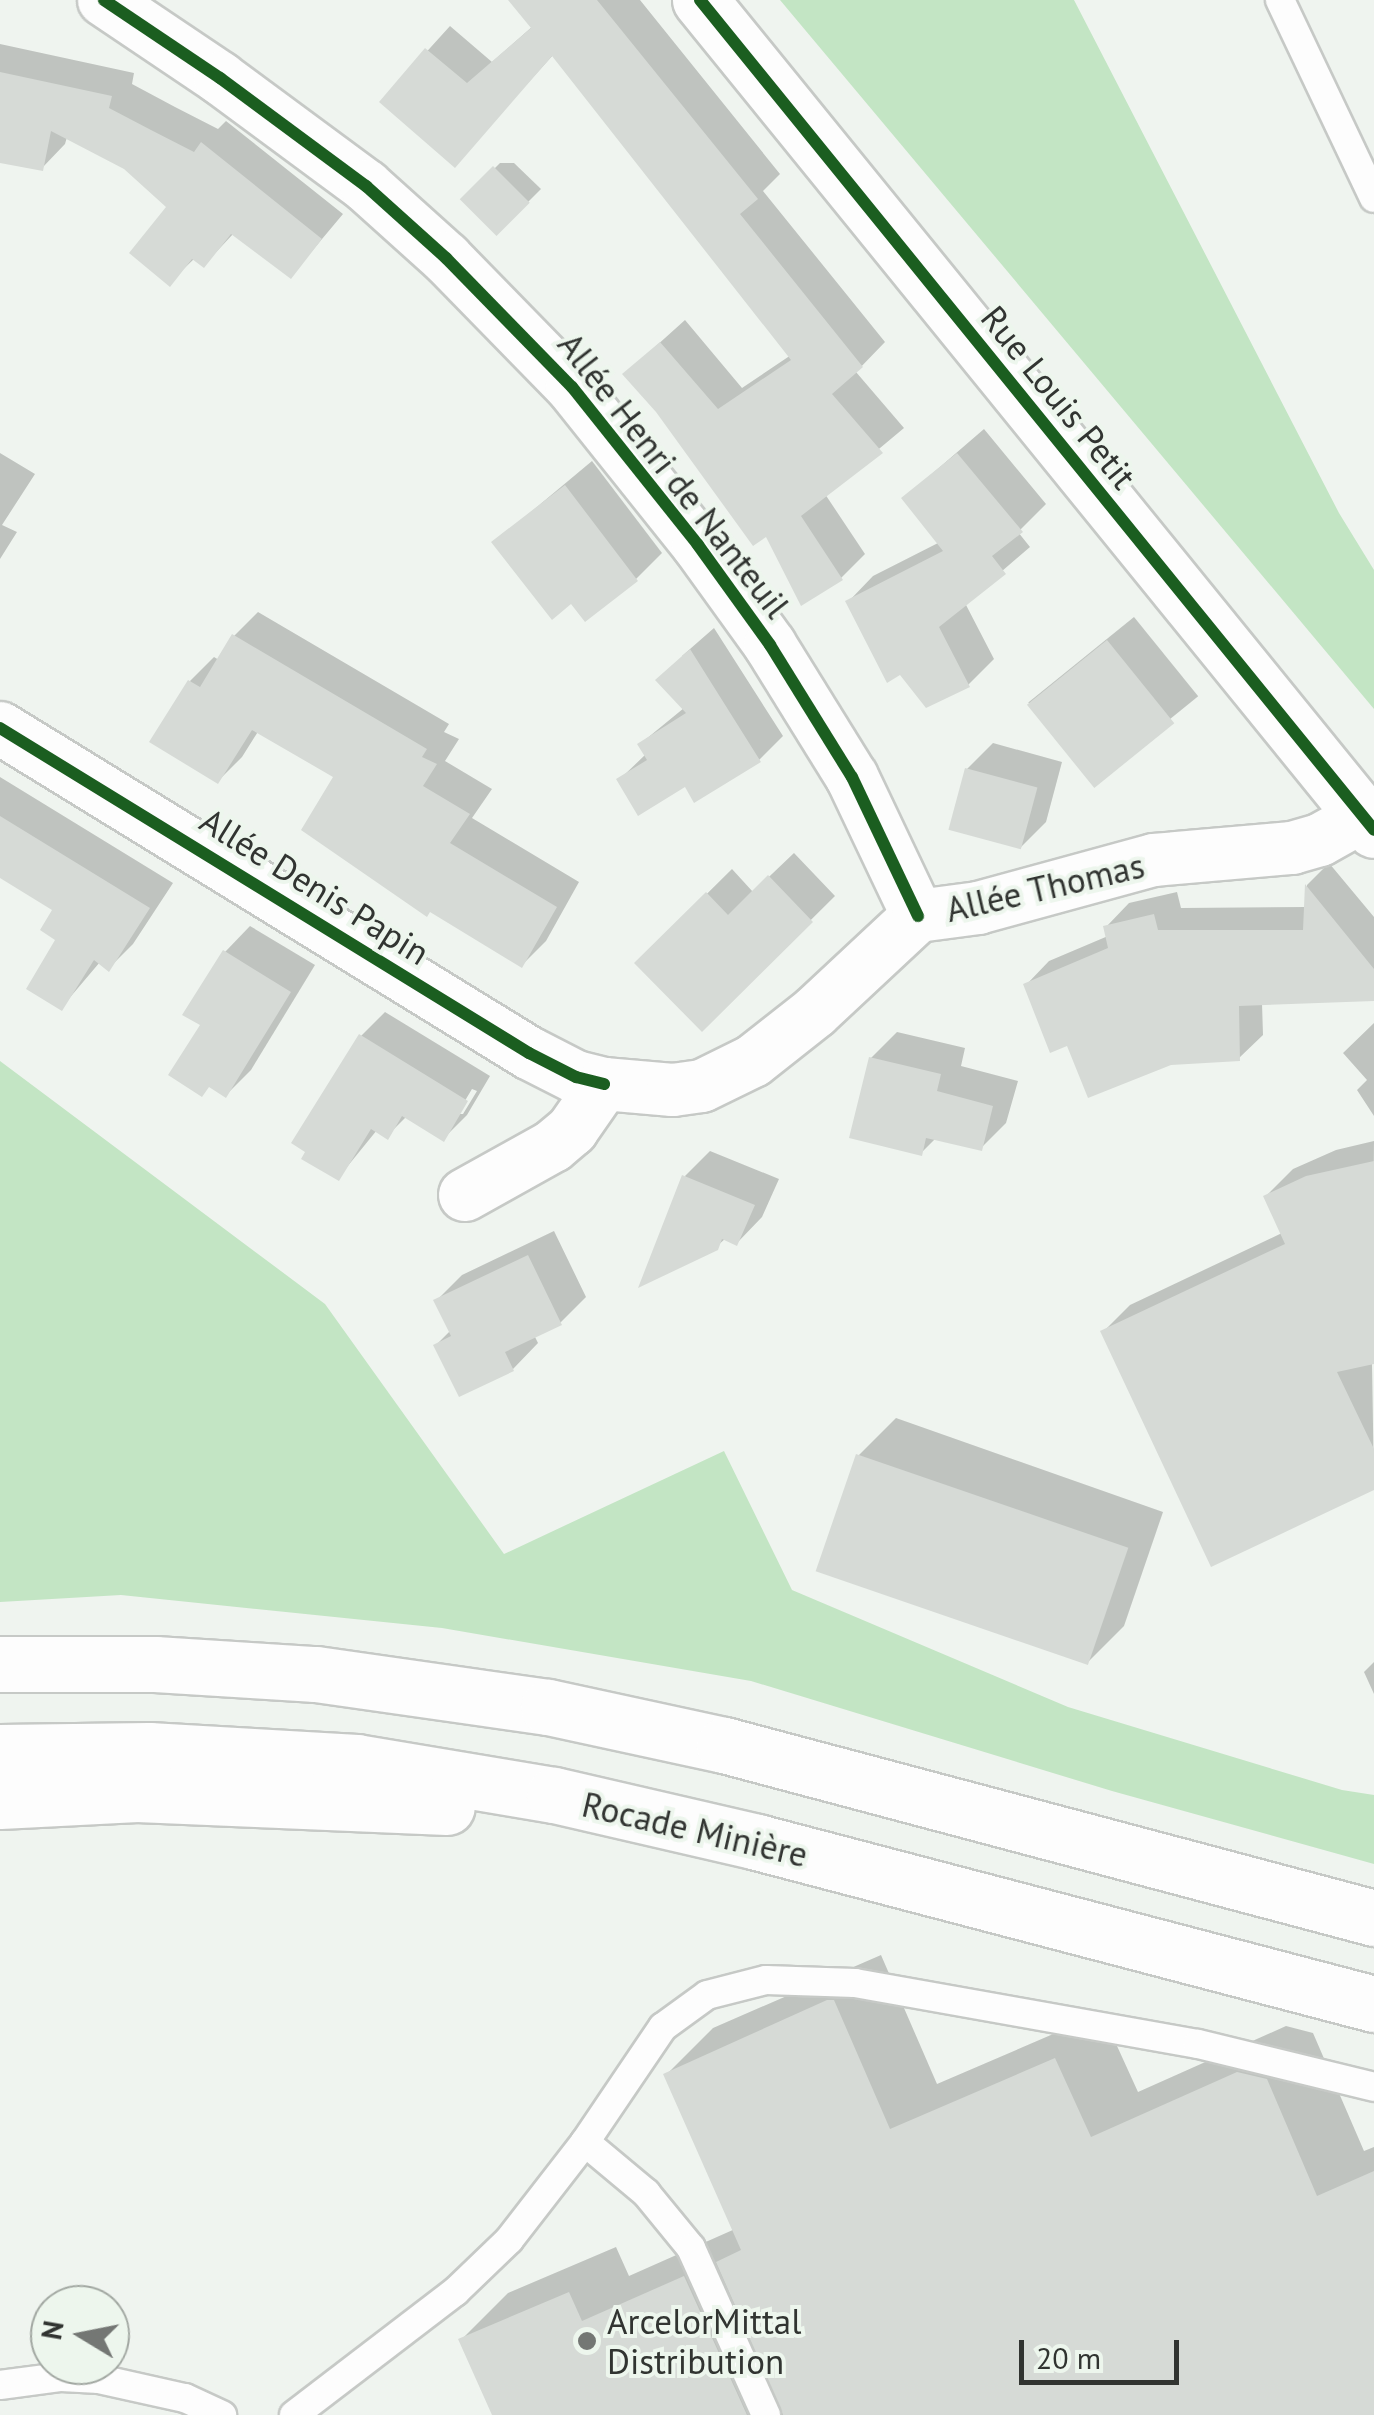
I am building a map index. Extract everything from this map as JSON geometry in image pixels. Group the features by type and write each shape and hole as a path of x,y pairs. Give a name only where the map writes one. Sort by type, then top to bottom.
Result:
{"main road":[{"name":"Rue Louis Petit","path":"700,0 1368,823"},
{"path":"0,1664 155,1664 316,1674 548,1707 724,1745 1374,1918"},
{"name":"Rocade Minière","path":"0,1752 149,1750 357,1762 655,1817 1374,2004"},
{"path":"0,1801 175,1795 655,1817"}],"street":[{"name":"Allée Henri de Nanteuil","path":"104,0 220,78 366,186 446,258 572,387 643,472 770,645 852,777 918,916"},
{"name":"Allée Denis Papin","path":"0,728 530,1053 576,1077 604,1084"},
{"name":"Allée Thomas","path":"604,1084 673,1090 726,1076 783,1040 918,916 978,908 1154,860 1292,848 1368,823"},
{"path":"465,1195 553,1146 572,1130 604,1084"}],"lane":[{"path":"1280,0 1374,198"},
{"path":"294,2415 484,2266 585,2142 664,2026 707,1995 766,1980 822,1980 1198,2044 1374,2087"},
{"path":"585,2142 646,2193 691,2248 766,2415"},
{"path":"0,2385 61,2377 99,2379 185,2398 222,2415"}],"green space":[{"path":"780,0 1074,0 1339,513 1374,570 1374,709"},
{"path":"0,1061 325,1304 504,1554 724,1451 792,1590 1068,1707 1342,1790 1374,1795 1374,1864 1112,1791 751,1681 442,1628 121,1595 0,1602"}],"building":[{"path":"508,0 597,0 758,199 740,214 863,367 832,394 883,453 801,516 843,580 801,606 766,537 753,546 656,412 622,374 660,342 718,409 791,360 552,56 455,168 379,102 425,48 467,83 531,28"},
{"path":"0,72 112,96 109,108 151,130 194,152 201,142 322,239 291,279 231,234 204,268 192,259 170,287 129,253 166,207 124,169 51,131 43,171 0,163"},
{"path":"493,166 530,203 497,236 460,199"},
{"path":"957,453 1023,532 992,556 1006,574 939,627 970,687 926,708 900,675 887,683 845,601 943,551 901,498"},
{"path":"565,485 638,581 585,622 571,604 552,620 491,542"},
{"path":"232,634 427,749 422,757 437,764 423,786 470,814 450,843 557,907 522,968 430,912 427,917 301,830 333,777 252,730 218,784 149,742 188,680 200,687"},
{"path":"1107,640 1174,723 1094,788 1027,705"},
{"path":"690,649 761,762 694,803 685,787 638,816 616,779 647,760 637,744 686,713 655,680"},
{"path":"965,768 1037,787 1021,849 948,830"},
{"path":"0,816 150,908 109,972 94,960 62,1011 26,989 55,940 40,930 52,910 0,878"},
{"path":"768,875 813,922 702,1032 634,963 706,892 728,915"},
{"path":"1305,884 1374,969 1374,1001 1239,1006 1240,1061 1171,1065 1088,1098 1067,1046 1050,1053 1023,984 1108,948 1103,926 1154,914 1158,930 1303,930"},
{"path":"223,950 291,992 226,1098 209,1087 202,1097 168,1075 200,1025 182,1015"},
{"path":"359,1034 468,1101 444,1142 402,1116 388,1140 371,1129 339,1181 301,1159 305,1152 291,1143"},
{"path":"869,1057 941,1074 937,1091 993,1106 982,1151 926,1138 922,1156 849,1138"},
{"path":"1374,1161 1374,1364 1337,1372 1374,1449 1374,1490 1211,1567 1100,1331 1285,1244 1263,1196 1306,1176"},
{"path":"682,1175 755,1205 737,1246 722,1239 718,1250 638,1288"},
{"path":"528,1255 562,1325 505,1352 514,1371 459,1397 433,1345 451,1336 433,1300"},
{"path":"856,1454 1128,1548 1088,1665 816,1571"},
{"path":"834,2000 890,2129 1055,2058 1091,2137 1237,2072 1267,2079 1317,2196 1374,2171 1374,2415 783,2415 716,2262 741,2250 663,2074"},
{"name":"ArcelorMittal Distribution","path":"684,2276 747,2415 492,2415 458,2339 569,2292 582,2321"}],"cycle path":[{"path":"104,0 220,78 366,186 446,258 572,387 698,545 770,645 852,777 918,916"},
{"path":"700,0 1374,830"},
{"path":"0,728 529,1053 576,1077 604,1084"}],"place":[{"name":"ArcelorMittal Distribution","path":"587,2341"}]}
